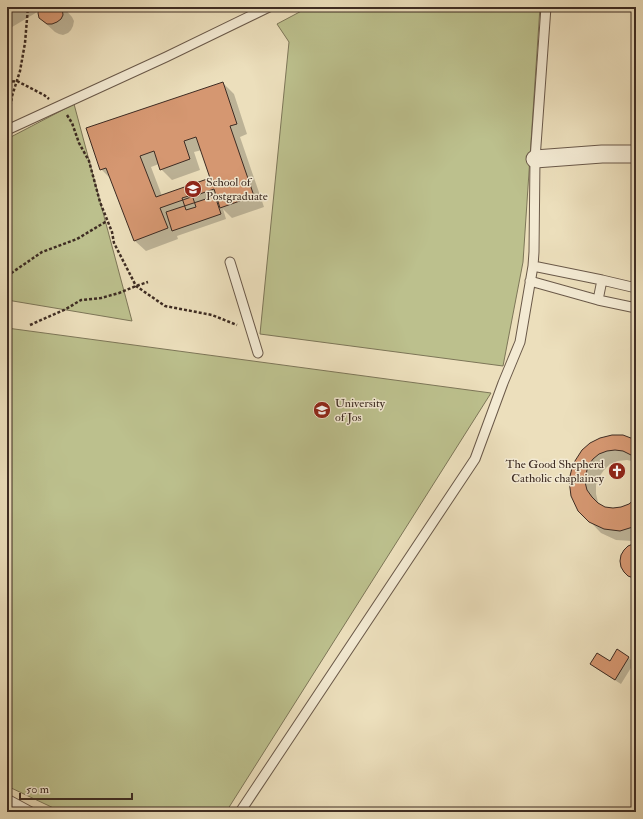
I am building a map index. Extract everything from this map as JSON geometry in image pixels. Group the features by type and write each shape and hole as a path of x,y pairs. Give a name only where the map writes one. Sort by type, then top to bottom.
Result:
{"street":[{"path":"534,159 602,154 636,154"}],"lane":[{"path":"7,130 166,57 254,10 269,7"},
{"path":"240,812 475,459 520,342 533,266 534,159 546,7"},
{"path":"230,262 258,353"},
{"path":"533,266 636,288"},
{"path":"598,300 602,280"},
{"path":"530,281 598,300 636,308"},
{"path":"7,799 31,812"}],"path":[{"path":"7,123 12,96 20,71 25,43 28,7"},
{"path":"7,82 17,81 44,95 58,106 72,123 79,143 89,161 100,202 112,232 114,243 136,286 165,306 212,315 250,331"},
{"path":"7,276 42,252 77,239 107,221"},
{"path":"30,325 66,309 80,300 101,298 148,282"}],"green space":[{"path":"309,7 540,7 523,262 503,366 260,334 289,42 277,24"},
{"path":"74,104 132,321 7,300 7,139"},
{"path":"7,328 491,393 226,812 62,812 7,786"}],"building":[{"path":"7,7 17,7 7,13"},
{"path":"39,7 62,7 63,15 57,22 47,24 39,18"},
{"path":"223,82 237,124 230,126 254,196 220,208 214,189 160,208 168,228 134,241 106,168 100,170 86,128","holes":["196,137 210,178 156,197 140,156 154,151 160,170 190,159 184,141"]},
{"path":"192,195 196,207 186,210 182,198"},
{"path":"215,196 221,214 172,231 166,212"},
{"path":"612,435 623,435 636,440 636,460 631,455 623,451 607,451 599,454 588,466 585,482 587,490 592,497 605,507 621,507 629,504 636,498 636,526 620,531 604,529 589,522 578,511 571,496 569,480 573,464 582,450 590,443 600,438"},
{"path":"633,544 636,544 636,579 628,576 624,572 620,561 624,550"},
{"path":"617,649 629,657 615,680 590,664 597,653 610,661"}],"place":[{"name":"School of Postgraduate","path":"193,189"},
{"name":"University of Jos","path":"322,410"},
{"name":"The Good Shepherd Catholic chaplaincy","path":"617,471"}]}
